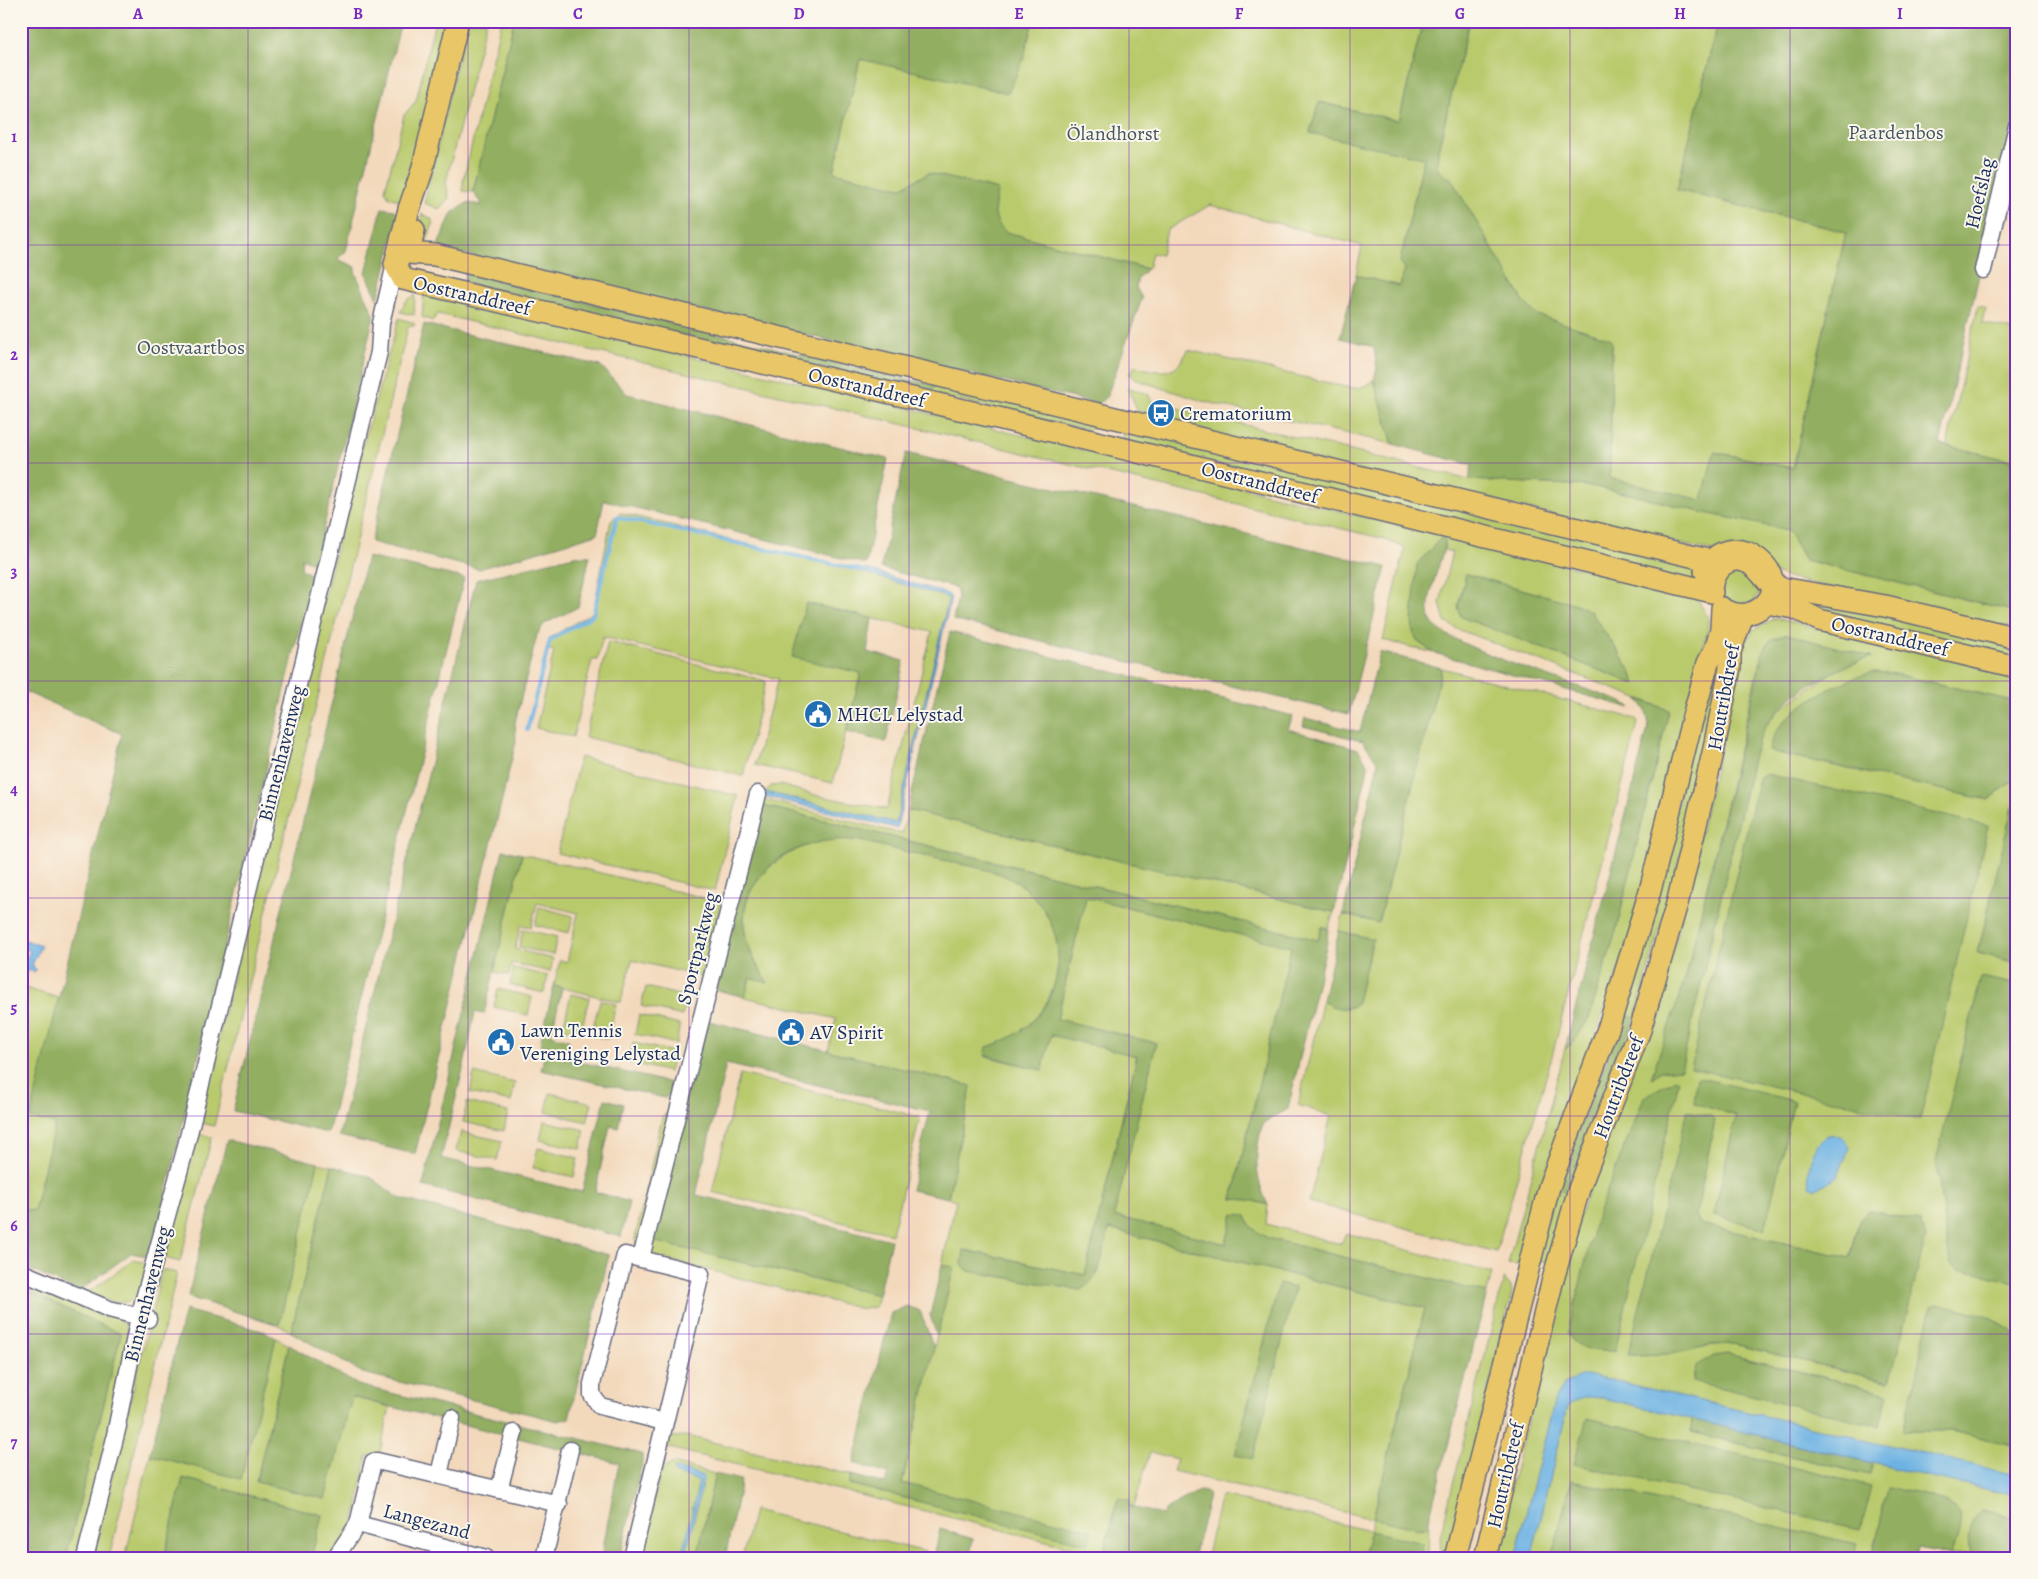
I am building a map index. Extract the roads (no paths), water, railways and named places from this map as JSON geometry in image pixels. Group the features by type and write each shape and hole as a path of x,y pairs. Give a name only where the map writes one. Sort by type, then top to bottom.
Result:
{"main road":[{"name":"Binnenhavenweg","path":"402,265 409,209 422,171 458,21"},
{"name":"Oostranddreef","path":"402,265 445,258 1712,561"},
{"name":"Oostranddreef","path":"402,265 1711,600"},
{"path":"1745,551 1758,557 1770,588 1757,611 1743,615 1733,614 1711,600 1703,575 1712,561 1730,552 1745,551"},
{"path":"1711,600 1716,571 1720,566 1734,560 1753,565 1770,588"},
{"name":"Oostranddreef","path":"1770,588 1803,586 1815,592 2017,638"},
{"name":"Oostranddreef","path":"1770,588 1795,608 1819,620 2017,667"},
{"name":"Houtribdreef","path":"1455,1558 1549,1187 1609,1026 1650,891 1684,751 1708,664 1715,650 1721,629 1711,600"},
{"path":"1730,668 1745,630 1755,622 1778,613 1819,620"},
{"name":"Houtribdreef","path":"1485,1558 1552,1283 1579,1189 1640,1030 1678,900 1713,753 1730,668 1734,636 1743,615"}],"street":[{"name":"Hoefslag","path":"1983,270 2017,126"},
{"name":"Binnenhavenweg","path":"85,1558 379,352 381,323 402,265"},
{"name":"Sportparkweg","path":"641,1258 758,794"},
{"path":"632,1558 701,1274 625,1255 592,1384 592,1395 600,1406 664,1422"},
{"path":"21,1272 81,1298 143,1318"},
{"path":"439,1475 452,1418"},
{"path":"499,1490 514,1433"},
{"path":"544,1558 559,1504 570,1450"},
{"name":"Langezand","path":"334,1558 358,1524 374,1462 377,1461 559,1504"},
{"name":"Langezand","path":"358,1524 486,1558"}],"water":[{"path":"865,569 948,594 951,598 897,828 764,796 765,792 896,823 949,598 865,573"},
{"path":"26,940 41,946 32,965 36,969 34,972 27,970 26,973 21,972 21,952 26,960 30,951 23,947"},
{"path":"1827,1135 1843,1137 1849,1148 1838,1176 1816,1189 1809,1186 1810,1165 1814,1151"},
{"path":"1583,1376 1594,1376 2016,1475 2017,1496 1604,1398 1585,1398 1576,1400 1568,1406 1531,1558 1515,1558 1555,1399 1564,1384"},
{"path":"674,1468 704,1476 685,1558 682,1558 699,1481 674,1473"}],"waterway":[{"path":"527,730 550,640 593,615 617,517 865,571"}],"place":[{"name":"Crematorium","path":"1161,413"},
{"name":"MHCL Lelystad","path":"818,714"},
{"name":"AV Spirit","path":"791,1032"},
{"name":"Lawn Tennis Vereniging Lelystad","path":"501,1042"}],"park label":[{"name":"Paardenbos","path":"1896,132"},
{"name":"Ölandhorst","path":"1113,133"},
{"name":"Oostvaartbos","path":"191,347"}]}
